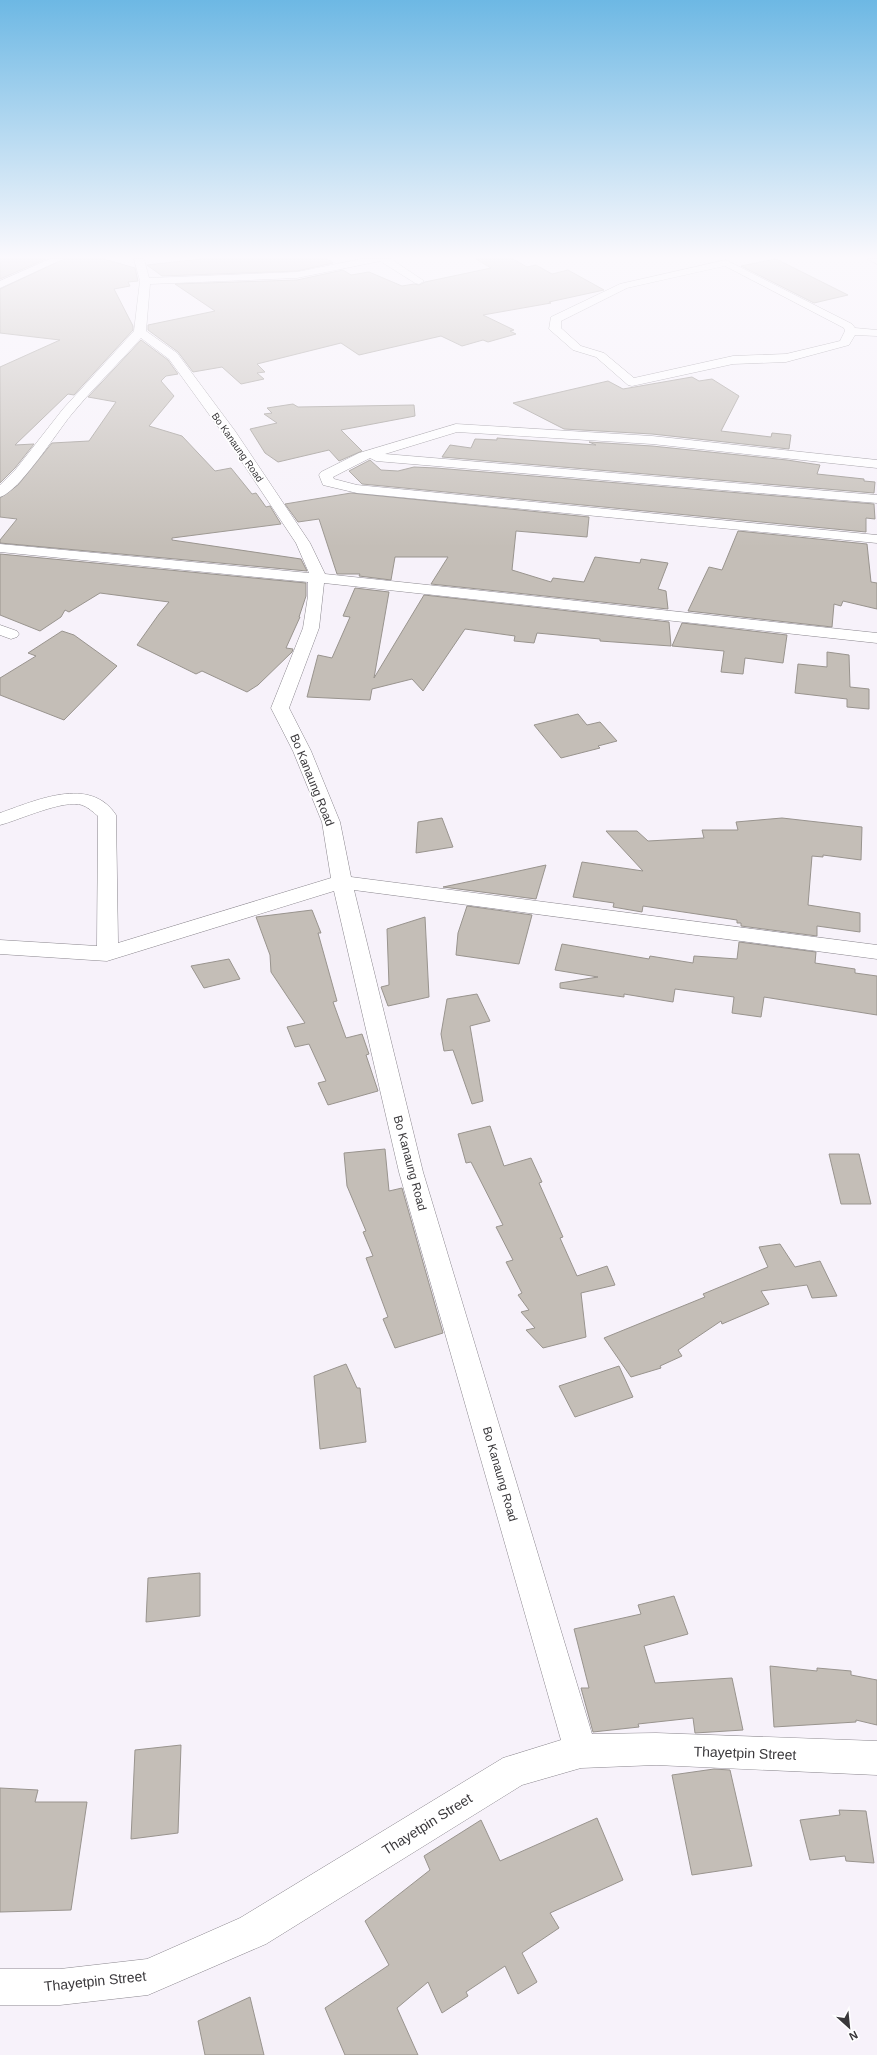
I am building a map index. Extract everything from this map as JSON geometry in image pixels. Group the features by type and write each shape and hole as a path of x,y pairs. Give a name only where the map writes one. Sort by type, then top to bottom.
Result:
{"street":[{"path":"0,493 21,472 68,412 119,355"},
{"name":"Bo Kanaung Road","path":"171,355 200,392 303,543 318,578 311,628 280,708 302,751 331,822 342,882 411,1172 581,1750"},
{"path":"600,355 632,382 733,360 786,358 802,355"},
{"path":"877,464 652,440 456,428 364,456 326,476 328,482 357,489 877,539"},
{"path":"364,456 877,499"},
{"path":"0,548 318,578 877,638"},
{"path":"0,820 47,804 81,799 97,806 106,815 108,908 107,954"},
{"path":"0,947 107,954 342,882 877,952"},
{"name":"Thayetpin Street","path":"0,1987 60,1987 148,1977 253,1931 515,1770 581,1750 656,1749 877,1758"}],"building":[{"path":"27,355 110,355 74,395 68,394 15,445 34,444 15,468 0,483 0,367"},
{"path":"127,355 161,355 168,360 178,374 166,376 161,381 174,396 149,426 182,436 215,471 231,468 252,494 256,493 266,507 270,506 281,524 172,538 172,540 301,559 307,571 0,543 0,540 17,519 0,517 0,498 18,485 52,443 89,441 116,402 88,397"},
{"path":"180,355 293,355 257,364 265,372 257,373 264,379 241,384 222,367 193,372"},
{"path":"692,377 699,381 712,379 739,396 721,431 771,437 772,433 791,435 789,449 652,434 564,429 513,403 608,381 623,389"},
{"path":"293,404 298,407 414,405 415,416 341,430 362,451 339,461 329,450 278,462 265,453 250,429 277,423 264,414 272,413 267,408"},
{"path":"497,438 596,445 589,442 652,446 787,460 820,465 817,474 864,479 864,481 875,482 874,493 442,457 450,445 471,448 475,439 497,440"},
{"path":"370,460 381,470 398,471 414,467 436,468 874,504 875,519 866,518 866,532 362,484 349,471"},
{"path":"351,493 589,517 587,537 516,531 512,570 551,582 553,578 584,582 595,557 640,563 641,559 668,563 658,589 666,591 668,609 431,584 448,557 395,557 391,580 359,576 360,574 337,574 319,519 298,522 285,504"},
{"path":"738,531 867,544 871,582 877,583 877,609 843,601 841,606 834,604 832,627 688,611 709,567 722,570"},
{"path":"0,554 306,583 306,596 300,617 286,648 293,649 292,652 258,685 247,692 202,671 196,674 137,645 169,602 100,593 69,612 65,610 61,617 40,631 0,615"},
{"path":"355,588 389,592 374,678 424,595 669,622 671,646 600,641 600,639 537,633 534,643 514,641 515,636 465,629 423,691 412,679 372,689 370,700 307,697 318,655 332,658 350,617 343,616"},
{"path":"682,623 787,635 783,663 745,658 743,674 721,672 724,651 672,646"},
{"path":"62,631 74,635 117,666 64,720 0,695 0,678 36,656 28,653"},
{"path":"827,652 849,655 850,687 869,689 869,709 847,707 847,699 795,693 798,664 827,667"},
{"path":"578,714 587,725 600,722 617,741 598,746 600,748 561,758 534,725"},
{"path":"442,818 453,847 416,853 418,822"},
{"path":"782,818 862,827 861,860 823,855 823,857 812,856 808,905 860,913 860,932 817,926 817,936 741,926 741,923 737,923 737,920 643,906 642,912 613,907 614,903 573,897 582,862 643,871 606,831 637,831 648,841 704,838 702,830 738,830 736,822"},
{"path":"546,865 536,899 443,887 505,874"},
{"path":"467,906 532,915 519,964 456,955 458,933"},
{"path":"312,910 321,933 318,933 337,1001 333,1002 346,1038 362,1034 369,1054 366,1055 378,1091 328,1105 318,1083 326,1081 309,1044 295,1047 287,1027 305,1023 271,972 270,955 256,917"},
{"path":"425,917 429,997 388,1006 381,987 389,985 387,929"},
{"path":"739,942 816,952 815,963 855,969 855,973 877,976 877,1015 764,997 761,1017 732,1013 734,997 675,989 673,1002 624,994 624,997 560,988 560,983 598,977 555,970 562,944 649,959 650,956 693,963 694,956 737,959"},
{"path":"229,959 240,979 204,988 191,966"},
{"path":"477,994 490,1021 470,1026 483,1101 472,1104 453,1050 444,1051 441,1034 447,999"},
{"path":"490,1126 504,1166 531,1158 542,1182 539,1183 563,1237 560,1238 577,1276 607,1266 615,1285 581,1293 586,1337 543,1348 526,1330 535,1328 521,1312 529,1310 518,1295 522,1293 506,1262 513,1260 496,1227 503,1225 471,1162 466,1163 458,1134"},
{"path":"385,1149 389,1191 402,1188 443,1333 395,1348 383,1319 388,1317 366,1258 373,1256 363,1232 366,1231 347,1186 344,1153"},
{"path":"829,1154 859,1154 871,1204 841,1204"},
{"path":"780,1244 795,1267 820,1261 837,1296 812,1298 807,1285 761,1291 769,1304 722,1324 721,1321 678,1350 682,1356 660,1366 661,1368 631,1377 604,1338 705,1297 703,1294 768,1267 759,1247"},
{"path":"346,1364 357,1388 360,1388 366,1442 320,1449 314,1376"},
{"path":"619,1366 633,1397 575,1417 559,1386"},
{"path":"200,1573 200,1616 146,1622 148,1578"},
{"path":"674,1596 688,1634 644,1646 655,1683 732,1678 743,1730 695,1733 693,1718 638,1724 639,1727 593,1732 581,1688 589,1688 574,1629 641,1614 638,1605"},
{"path":"770,1666 817,1671 817,1668 851,1671 851,1675 877,1680 877,1725 856,1720 856,1722 774,1727"},
{"path":"181,1745 178,1833 131,1839 135,1750"},
{"path":"714,1769 730,1770 752,1866 692,1875 672,1775"},
{"path":"0,1788 38,1790 35,1802 87,1802 71,1910 0,1912"},
{"path":"839,1810 866,1811 874,1863 846,1861 845,1856 810,1860 800,1820 840,1815"},
{"path":"597,1818 623,1880 550,1913 559,1928 522,1953 537,1982 518,1994 505,1966 466,1992 468,1996 442,2013 428,1982 397,2008 418,2055 345,2055 325,2008 389,1965 365,1921 430,1870 424,1856 481,1820 500,1861"},
{"path":"250,1997 264,2055 205,2055 198,2021"}]}
